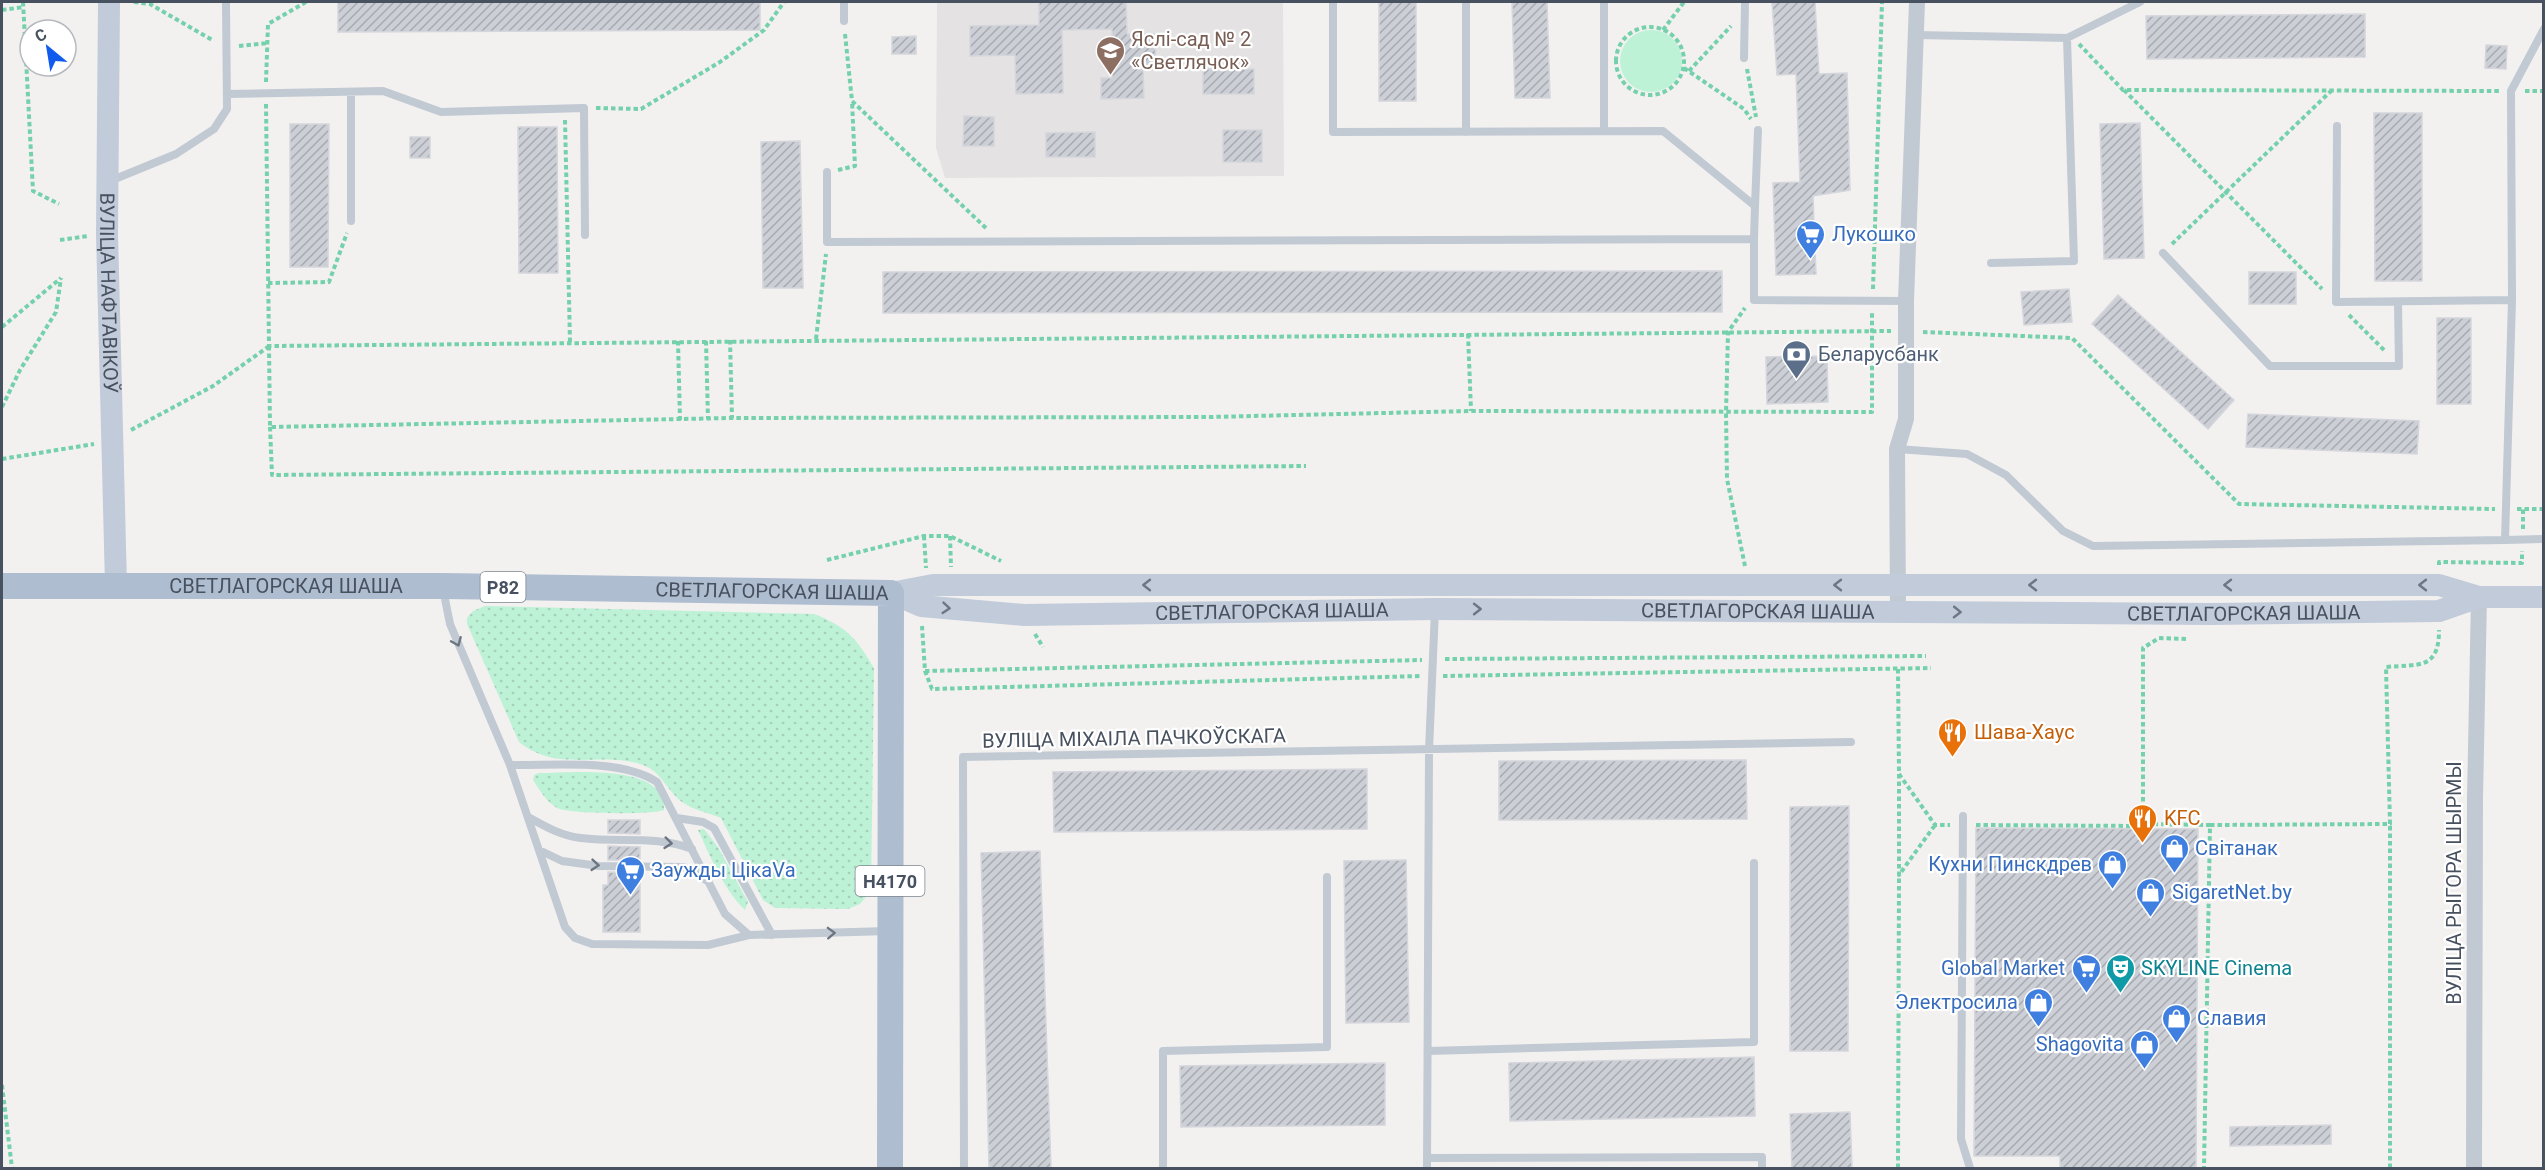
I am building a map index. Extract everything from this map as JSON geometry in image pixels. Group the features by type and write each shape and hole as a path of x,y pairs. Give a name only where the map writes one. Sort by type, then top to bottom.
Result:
{"main road":[{"name":"ВУЛІЦА НАФТАВІКОЎ","path":"109,2 106,183 116,585"},
{"name":"СВЕТЛАГОРСКАЯ ШАША","path":"2,585 443,586 891,593 921,606 1024,615 1436,609 2212,614 2439,611 2479,597 2544,597"},
{"path":"891,593 933,585 2439,585 2479,597"},
{"name":"Н4170","path":"890,1168 891,593"}],"street":[{"path":"1899,611 1897,449 1906,419 1906,301 1917,2"},
{"name":"ВУЛІЦА РЫГОРА ШЫРМЫ","path":"2474,1168 2475,799 2479,597"}],"lane":[{"path":"106,183 176,154 214,129 227,109 226,2"},
{"path":"844,2 844,21"},
{"path":"1333,2 1333,132 1663,131 1755,206"},
{"path":"1466,2 1466,132"},
{"path":"1604,2 1604,131"},
{"path":"1744,58 1745,2"},
{"path":"1914,35 2070,37 2140,2"},
{"path":"2505,540 2512,300 2511,91 2544,29"},
{"path":"1991,263 2074,261 2070,37"},
{"path":"351,92 351,221"},
{"path":"227,94 382,92 441,112 584,108 585,235"},
{"path":"2337,126 2336,302 2512,300"},
{"path":"1758,130 1754,239 1755,300 1906,301"},
{"path":"827,172 827,242 1754,239"},
{"path":"2163,253 2270,366 2399,366 2398,302"},
{"path":"1897,449 1967,454 2006,475 2063,531 2094,546 2544,539"},
{"path":"443,586 450,624 510,765 530,818 565,927 575,938 591,944 708,945 749,935 890,931"},
{"path":"1427,1168 1429,750 1436,609"},
{"path":"1429,750 1851,742"},
{"name":"ВУЛІЦА МІХАІЛА ПАЧКОЎСКАГА","path":"964,1168 963,757 1429,750"},
{"path":"510,765 624,768 644,774 657,782 725,914 749,935"},
{"path":"530,818 554,831 581,838 659,842 679,844 692,849"},
{"path":"677,818 703,822 714,828 772,936"},
{"path":"1963,821 1961,1138 1970,1168"},
{"path":"539,850 562,861 599,866 684,867 706,880"},
{"path":"1428,1051 1754,1042 1754,863"},
{"path":"1162,1168 1163,1051 1326,1047 1327,878"},
{"path":"1427,1158 1762,1157 1762,1168"}],"path":[{"path":"134,2 150,4 200,35 227,47 268,43"},
{"path":"306,2 268,24 266,93 272,475 1306,466"},
{"path":"584,108 641,109 720,62 764,30 784,2"},
{"path":"1663,30 1684,2"},
{"path":"270,428 732,418 1209,417 1471,411 1872,412 1872,331 1882,2"},
{"path":"2,10 23,4 33,191 58,204"},
{"path":"1689,71 1713,42 1744,14"},
{"path":"827,172 855,166 852,101 844,21"},
{"path":"1643,28 1663,30 1678,42 1683,54 1684,68 1674,85 1657,94 1638,93 1622,80 1616,62 1622,43 1631,33 1643,28"},
{"path":"2070,37 2399,366"},
{"path":"1744,58 1758,130"},
{"path":"1684,68 1744,109 1758,130"},
{"path":"2124,90 2544,91"},
{"path":"2163,253 2331,90"},
{"path":"852,101 1000,242"},
{"path":"564,109 570,342"},
{"path":"268,283 329,282 351,221"},
{"path":"60,240 107,234"},
{"path":"816,339 827,242"},
{"path":"2,327 61,278 56,312 20,370 2,407"},
{"path":"1745,560 1727,479 1728,332 1754,297"},
{"path":"2,459 112,441 213,386 269,346 706,340 1906,331 2072,338 2239,504 2544,509"},
{"path":"1468,334 1471,411"},
{"path":"706,340 708,419"},
{"path":"730,340 732,418"},
{"path":"678,341 680,420"},
{"path":"2439,585 2439,562 2522,563 2523,509"},
{"path":"924,536 927,566 935,566"},
{"path":"827,560 924,536 950,536 1001,561"},
{"path":"943,567 951,568 950,536"},
{"path":"2390,1168 2390,824 2386,667 2427,663 2434,658 2439,646 2439,611"},
{"path":"2186,639 2159,638 2143,648 2143,824 2390,824"},
{"path":"1898,669 1898,1168"},
{"path":"1899,774 1935,825"},
{"path":"1899,875 1935,825 1963,821 2140,826"},
{"path":"2204,1168 2210,825"},
{"path":"2,1085 12,1168"}],"shaded area":[{"name":"Яслі-сад № 2 «Светлячок»","path":"937,2 1283,2 1284,176 945,178 936,148"}],"green space":[{"path":"1645,30 1657,30 1673,39 1680,49 1682,61 1680,73 1673,83 1657,92 1645,92 1634,87 1625,78 1620,67 1620,55 1625,44 1634,35"},
{"path":"485,606 814,614 843,629 856,641 874,668 871,891 860,904 848,909 775,908 763,900 721,818 686,805 650,768 627,761 549,757 534,752 519,742 467,624 467,618 473,611"},
{"path":"592,772 634,777 650,784 661,795 664,810 644,813 611,813 577,812 557,808 546,799 533,780 534,775"},
{"path":"704,829 718,847 748,902 745,910 724,883 698,830"}],"building":[{"path":"338,2 760,2 760,30 338,32"},
{"path":"1039,2 1126,2 1127,34 1155,34 1156,70 1143,70 1144,98 1101,99 1101,78 1112,78 1112,29 1062,30 1063,93 1016,94 1015,55 970,56 970,26 1039,25"},
{"path":"1379,2 1416,2 1416,101 1379,101"},
{"path":"1512,2 1547,2 1550,98 1515,98"},
{"path":"1772,2 1815,2 1819,74 1847,73 1850,190 1813,196 1816,274 1776,275 1773,183 1800,182 1796,74 1777,75"},
{"path":"2365,14 2365,57 2147,59 2146,16"},
{"path":"916,36 916,54 892,54 892,37"},
{"path":"2486,45 2507,46 2506,69 2485,68"},
{"path":"1203,69 1254,69 1254,94 1203,94"},
{"path":"2374,113 2422,113 2422,281 2375,281"},
{"path":"964,116 994,117 994,146 963,146"},
{"path":"2140,123 2144,258 2104,259 2100,124"},
{"path":"290,124 329,124 328,267 290,267"},
{"path":"518,127 557,127 558,273 519,273"},
{"path":"1223,130 1262,130 1262,162 1223,162"},
{"path":"1095,132 1095,157 1046,157 1046,133"},
{"path":"410,137 430,137 430,158 410,158"},
{"path":"800,141 803,288 763,288 761,142"},
{"path":"1722,271 1722,312 883,313 883,272"},
{"path":"2249,272 2296,272 2296,304 2249,304"},
{"path":"2069,289 2072,322 2024,325 2021,292"},
{"path":"2118,295 2234,400 2208,429 2092,324"},
{"path":"2437,318 2471,318 2471,404 2437,404"},
{"name":"Беларусбанк","path":"1827,356 1828,402 1767,404 1766,357"},
{"path":"2248,414 2419,421 2417,454 2246,447"},
{"path":"1746,760 1747,819 1499,820 1499,761"},
{"path":"1367,769 1367,829 1054,832 1053,772"},
{"path":"1849,806 1848,1051 1790,1051 1790,807"},
{"path":"608,820 640,820 640,834 608,833"},
{"name":"Global Market","path":"1976,828 2198,829 2196,1168 2060,1168 2060,1156 1974,1156"},
{"path":"608,846 640,847 640,860 608,860"},
{"path":"1040,851 1051,1168 989,1168 981,853"},
{"path":"1406,860 1409,1022 1346,1023 1344,861"},
{"path":"608,872 640,873 640,932 603,932 603,885 608,885"},
{"path":"1754,1057 1755,1116 1510,1121 1509,1063"},
{"path":"1385,1063 1385,1125 1181,1127 1180,1066"},
{"path":"1850,1112 1852,1168 1792,1168 1790,1114"},
{"path":"2331,1125 2331,1144 2230,1146 2230,1127"}],"place":[{"name":"Яслі-сад № 2 «Светлячок»","path":"1110,76"},
{"name":"Лукошко","path":"1811,260"},
{"name":"Беларусбанк","path":"1797,380"},
{"name":"Шава-Хаус","path":"1953,758"},
{"name":"KFC","path":"2143,844"},
{"name":"Світанак","path":"2174,874"},
{"name":"Кухни Пинскдрев","path":"2113,890"},
{"name":"Заужды ЦікаVа","path":"630,896"},
{"name":"SigaretNet.by","path":"2151,918"},
{"name":"Global Market","path":"2086,994"},
{"name":"SKYLINE Cinema","path":"2120,994"},
{"name":"Электросила","path":"2039,1028"},
{"name":"Славия","path":"2176,1044"},
{"name":"Shagovita","path":"2145,1070"}]}
